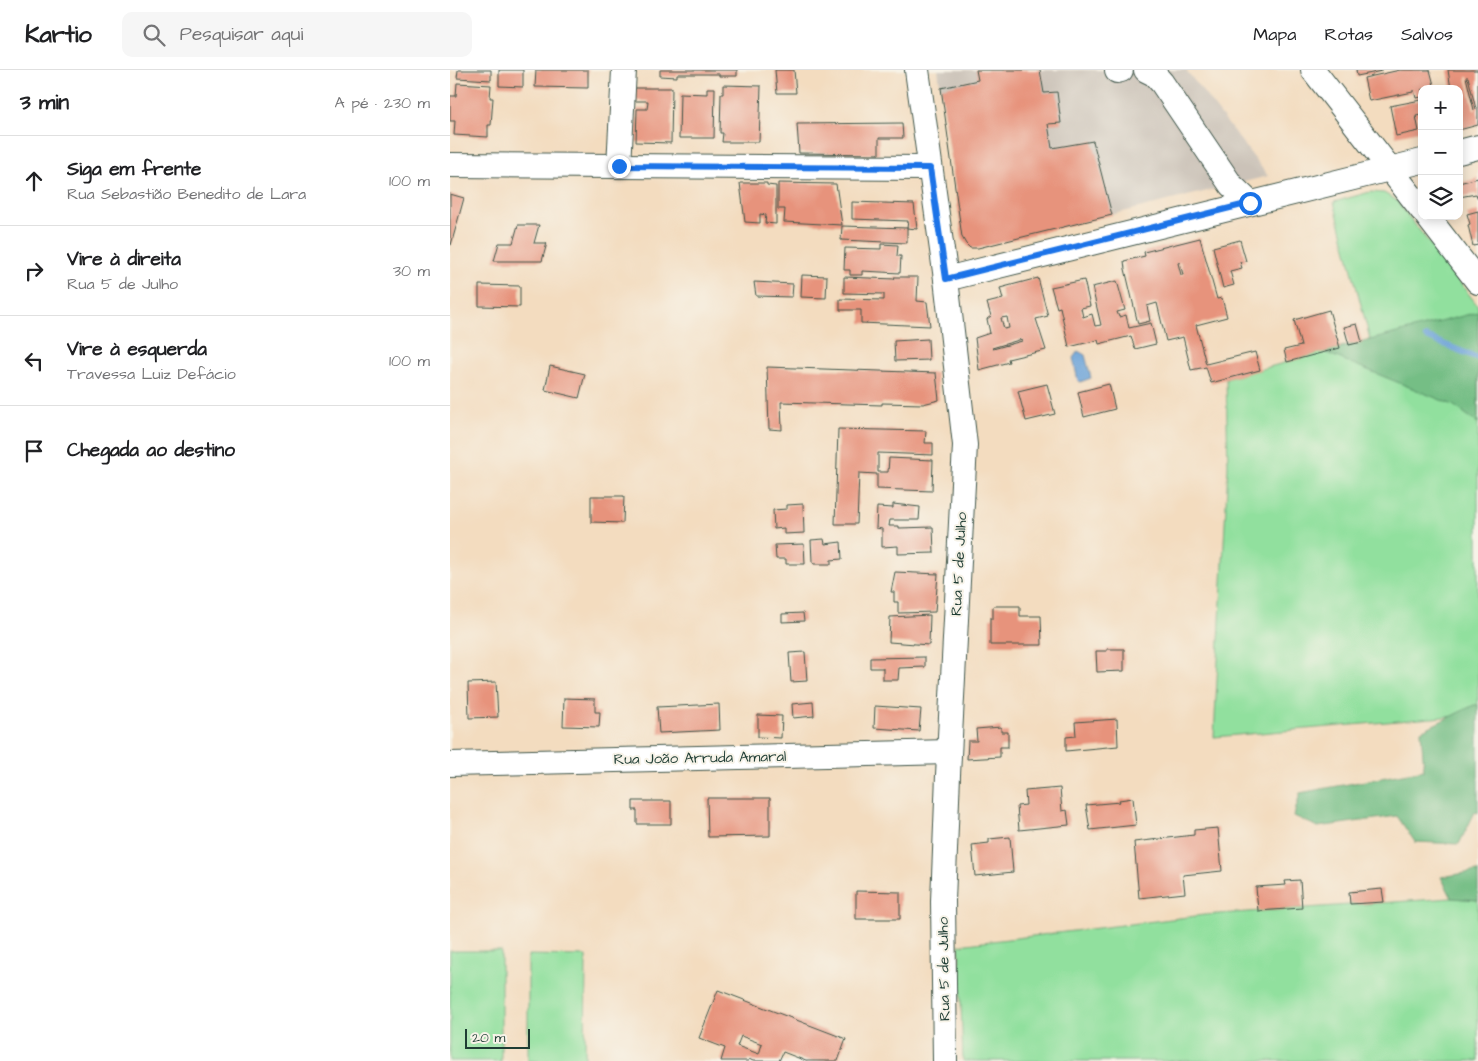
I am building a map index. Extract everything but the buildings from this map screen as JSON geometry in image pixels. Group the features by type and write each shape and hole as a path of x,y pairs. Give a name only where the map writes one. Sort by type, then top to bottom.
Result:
{"street":[{"path":"619,166 624,70"},
{"name":"Rua 5 de Julho","path":"917,70 946,279 965,445 943,891 945,1061"},
{"path":"1146,70 1154,74 1162,84 1231,185 1250,203"},
{"path":"1313,70 1418,205"},
{"path":"1463,151 1478,147"},
{"path":"946,279 1418,162"},
{"path":"450,165 930,168"},
{"path":"1430,220 1478,282"},
{"name":"Rua João Arruda Amaral","path":"450,764 949,752"}],"shaded area":[{"path":"938,70 1186,70 1268,176 978,248 970,248 962,237"}],"green space":[{"path":"1370,192 1384,193 1396,200 1478,306 1478,714 1214,737 1228,466 1226,379 1370,339 1334,202"},
{"path":"1478,312 1478,423 1453,405 1324,352"},
{"path":"1474,705 1478,705 1478,813 1475,812 1459,844 1415,842 1397,816 1318,827 1294,816 1300,793 1424,770 1421,731"},
{"path":"1478,871 1478,900 1452,898 1441,877"},
{"path":"1452,898 1478,900 1478,1061 963,1061 959,945 1204,915"},
{"path":"450,951 501,951 501,1061 450,1061"},
{"path":"528,955 586,956 585,1061 528,1061"}],"water":[{"path":"1078,351 1085,355 1091,378 1080,382 1078,381 1073,358"}],"waterway":[{"path":"1426,337 1478,358"}],"route":[{"path":"619,166 930,168 946,279 1250,203"}]}
